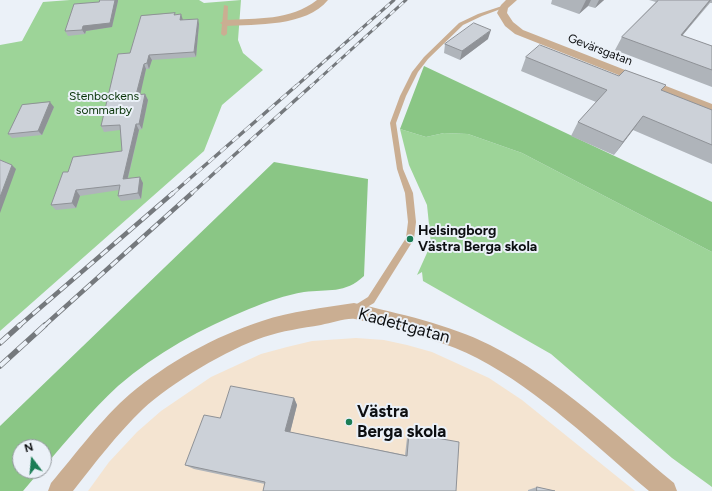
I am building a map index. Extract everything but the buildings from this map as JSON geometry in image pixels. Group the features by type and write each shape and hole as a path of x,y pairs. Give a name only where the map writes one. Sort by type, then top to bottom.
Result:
{"street":[{"path":"225,23 293,16 308,11 323,0"},
{"name":"Gevärsgatan","path":"508,3 502,13 506,21 526,36 712,108"},
{"name":"Kadettgatan","path":"59,491 104,436 136,402 164,381 195,361 224,345 262,329 296,320 354,311 438,334 483,351 512,368 553,396 666,491"}],"lane":[{"path":"354,311 371,300 410,238 412,222 409,193 400,169 392,123 403,96 415,72 426,58 461,24 480,14 508,3"},
{"path":"224,34 226,6"}],"shaded area":[{"name":"Västra Berga skola","path":"356,338 384,340 432,352 489,378 522,400 635,491 88,491 109,462 137,432 161,411 211,377 261,354 287,347 312,341"}],"green space":[{"name":"Stenbockens sommarby","path":"70,0 199,0 204,3 241,0 238,40 243,53 263,70 222,105 204,151 0,331 0,45 22,41 43,2"},
{"path":"424,66 712,202 712,252 522,153 468,134 444,133 426,137 400,129"},
{"path":"400,129 426,137 444,133 468,134 522,153 712,252 712,487 672,458 551,354 423,281 422,272 417,275 431,244 427,205 409,165"},
{"path":"274,162 368,179 364,276 357,282 350,286 336,290 297,293 262,304 231,316 180,342 148,363 118,386 89,415 52,458 52,439 12,439 12,479 33,479 23,491 0,491 0,426"}],"railway":[{"path":"295,87 394,0"},
{"path":"310,87 406,0"},
{"path":"172,194 296,86"},
{"path":"191,194 311,86"},
{"path":"19,326 173,193"},
{"path":"44,326 192,193"},
{"path":"0,343 20,325"},
{"path":"0,366 45,325"}],"place":[{"name":"Helsingborg Västra Berga skola","path":"410,239"},
{"name":"Västra Berga skola","path":"349,422"}]}
